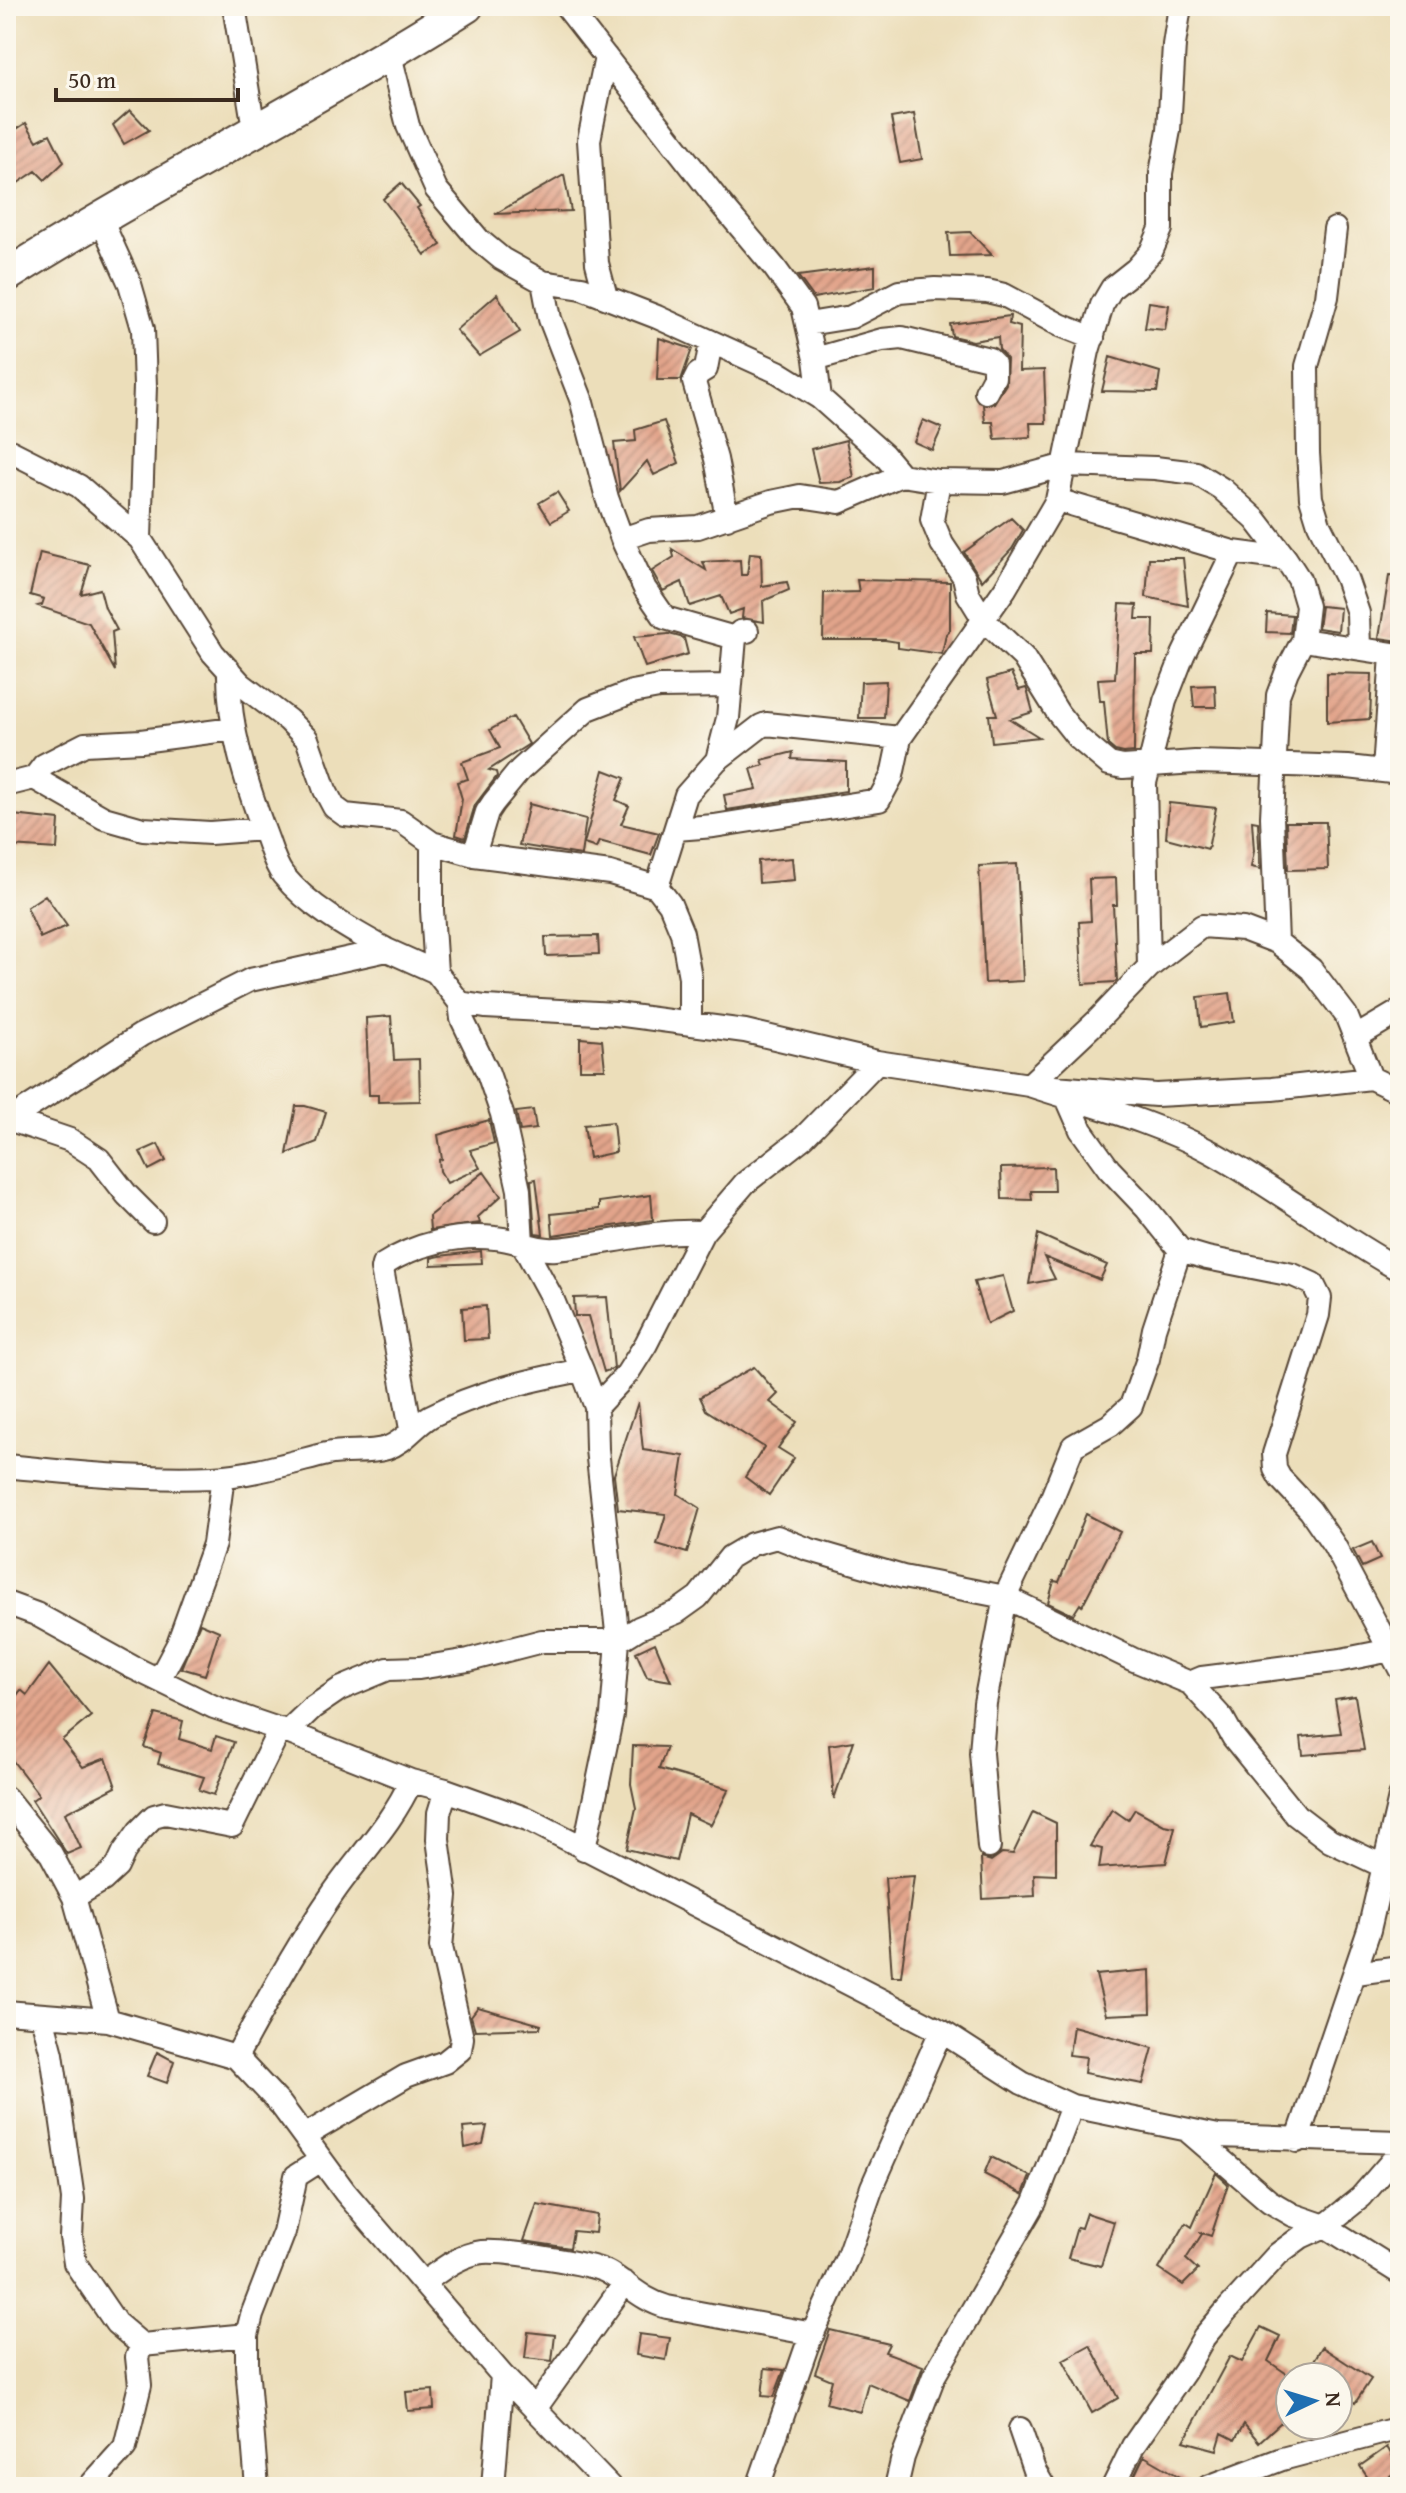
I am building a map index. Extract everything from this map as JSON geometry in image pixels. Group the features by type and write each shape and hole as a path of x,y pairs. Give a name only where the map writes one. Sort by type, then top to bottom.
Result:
{"street":[{"path":"234,6 254,129"},
{"path":"6,276 254,129 390,55 467,6"},
{"path":"566,6 803,307 820,398"},
{"path":"676,829 714,826 879,800 892,776 900,738 1005,589 1057,500 1075,409 1102,305 1112,288 1151,252 1161,229 1161,173 1169,130 1174,45 1180,6"},
{"path":"390,55 408,126 436,189 479,240 502,259 543,282 582,288 606,297 778,372 820,398 884,455 901,475"},
{"path":"606,57 589,140 597,263 606,297"},
{"path":"98,219 130,284 143,329 145,386 140,539"},
{"path":"1335,229 1327,297 1307,366 1308,453 1311,498 1319,524 1346,578 1358,613 1359,648"},
{"path":"543,282 550,319 581,399 600,474 622,539 645,589 665,618 741,634 729,686 728,718 717,760"},
{"path":"808,324 851,317 899,292 935,289 987,291 1004,295 1060,325 1093,338"},
{"path":"815,359 882,340 902,338 928,343 989,359 994,364 994,377 986,392"},
{"path":"711,342 706,369 698,374 694,382 716,459 727,518"},
{"path":"6,449 79,486 140,539 213,653 241,684 288,720 307,739 325,790 334,807 345,815 401,821 432,843 474,855 610,873 657,887 670,904 682,933 690,977 690,1024"},
{"path":"622,539 649,530 685,530 771,502 800,496 839,502 901,475 939,481 1003,482 1065,465 1155,468 1196,473 1222,489 1256,520 1299,579 1307,606 1303,640 1278,695 1272,817 1277,942"},
{"path":"939,481 932,520 942,544 955,561 968,594 984,620 1023,657 1077,737 1109,764 1123,767 1195,762 1392,771 1396,655 1303,640"},
{"path":"1057,500 1233,552 1286,559"},
{"path":"1149,967 1145,783 1165,701 1233,552"},
{"path":"229,670 228,694 233,729 251,797 282,874 350,930 436,972 460,1003 462,1019 488,1073 502,1114 516,1173 522,1243 552,1298 596,1407 597,1449 618,1641 612,1715 584,1849"},
{"path":"474,855 487,812 493,803 520,770 588,709 651,688 729,686"},
{"path":"657,887 686,795 717,760 766,724 900,738"},
{"path":"6,785 34,778 44,765 85,744 141,741 233,729"},
{"path":"34,778 104,818 143,829 210,833 263,829"},
{"path":"432,843 436,972"},
{"path":"1029,1085 1149,967 1202,926 1243,929 1277,942 1311,969 1346,1015 1371,1078"},
{"path":"8,1119 141,1035 250,980 387,950"},
{"path":"460,1003 616,1014 745,1031 877,1062 1029,1085 1156,1095 1272,1089 1371,1078 1400,1092"},
{"path":"1356,1037 1400,1011"},
{"path":"596,1407 627,1374 646,1344 703,1232 745,1183 804,1137 877,1062"},
{"path":"1029,1085 1152,1126 1211,1152 1360,1248 1400,1270"},
{"path":"1067,1098 1081,1130 1109,1169 1180,1250 1293,1275 1313,1284 1320,1298 1318,1315 1274,1454 1275,1469 1310,1510 1334,1545 1396,1659 1341,1660 1202,1678 1190,1683"},
{"path":"8,1119 70,1140 99,1159 127,1195 153,1221"},
{"path":"411,1429 383,1265 430,1244 453,1239 495,1238 550,1249 674,1230 703,1232"},
{"path":"989,1847 981,1753 989,1679 1005,1597 1073,1446 1110,1425 1131,1406 1180,1250"},
{"path":"6,1466 138,1476 223,1476 331,1453 383,1449 401,1443 411,1429 430,1417 476,1396 532,1379 582,1370"},
{"path":"159,1680 178,1644 214,1544 223,1476"},
{"path":"74,1897 103,1880 117,1867 124,1852 154,1816 165,1813 232,1826 283,1730 340,1689 388,1669 419,1668 469,1660 542,1641 618,1641 698,1597 730,1557 752,1544 777,1537 903,1577 1005,1597 1132,1659 1190,1683 1223,1719 1233,1737 1296,1815 1330,1841 1383,1866"},
{"path":"6,1603 36,1614 214,1707 283,1730 411,1781 530,1820 941,2031 1022,2083 1072,2106 1218,2136 1400,2142"},
{"path":"236,2057 280,1976 325,1905 402,1801 411,1781"},
{"path":"306,2135 406,2076 445,2062 460,2050 462,2038 441,1947 446,1896 438,1839 439,1813 446,1790"},
{"path":"6,1798 51,1854 74,1897 108,2020"},
{"path":"1297,2141 1356,1973 1399,1805"},
{"path":"1356,1973 1400,1967"},
{"path":"6,2012 108,2020 236,2057 260,2079 306,2135 321,2160 502,2375 610,2487"},
{"path":"42,2016 52,2054 73,2199 71,2237 75,2263 116,2323 142,2345 247,2335"},
{"path":"758,2487 813,2334 847,2258 872,2187 941,2031"},
{"path":"896,2487 903,2457 934,2376 1035,2202 1072,2106"},
{"path":"1188,2131 1269,2201 1293,2215 1325,2226 1400,2273"},
{"path":"1113,2487 1133,2446 1185,2371 1204,2337 1278,2254 1301,2237 1325,2226 1361,2197 1400,2152"},
{"path":"257,2487 247,2335 284,2232 296,2176 321,2160"},
{"path":"423,2283 457,2259 483,2252 591,2266 607,2272 650,2302 813,2334"},
{"path":"535,2409 625,2283"},
{"path":"89,2487 125,2447 140,2385 137,2357 142,2345"},
{"path":"493,2487 502,2375"},
{"path":"1208,2487 1282,2459 1400,2428"},
{"path":"1020,2429 1030,2460 1044,2487"}],"building":[{"path":"130,110 149,130 124,144 113,125"},
{"path":"914,114 922,159 900,163 891,118"},
{"path":"26,123 37,141 50,134 64,162 45,180 36,171 6,191 6,136"},
{"path":"564,175 571,211 495,214"},
{"path":"401,183 420,206 417,208 441,245 425,255 383,199"},
{"path":"970,232 992,255 950,256 948,233"},
{"path":"875,266 875,287 814,298 798,276"},
{"path":"497,294 520,332 479,356 456,330"},
{"path":"1149,302 1169,305 1165,330 1145,328"},
{"path":"1010,316 1009,324 1020,327 1019,371 1044,370 1046,423 1030,423 1031,437 995,439 993,422 985,422 983,405 994,403 1006,384 1007,359 999,349 998,337 973,341 952,336 950,324"},
{"path":"659,338 692,349 681,380 657,380"},
{"path":"1110,357 1160,372 1157,392 1102,391"},
{"path":"923,420 942,428 932,450 914,442"},
{"path":"664,421 679,463 654,475 647,461 620,491 614,443 636,441 635,430"},
{"path":"846,440 854,477 840,482 819,483 811,449"},
{"path":"557,492 569,511 551,522 539,503"},
{"path":"1011,518 1023,530 1012,549 982,581 964,552"},
{"path":"672,549 706,570 703,562 740,560 741,575 747,575 750,553 761,554 762,586 787,582 789,590 763,601 764,622 742,618 743,609 729,614 721,596 690,606 682,582 663,591 652,571 674,557"},
{"path":"40,553 90,565 81,594 100,589 105,608 117,630 112,632 115,671 89,623 38,606 44,599 30,595"},
{"path":"1149,558 1183,558 1188,606 1146,597"},
{"path":"1389,576 1400,577 1400,641 1379,638"},
{"path":"857,580 950,582 950,630 946,634 942,654 898,648 898,642 885,640 823,640 824,593 859,592"},
{"path":"1120,604 1137,605 1136,619 1154,619 1153,654 1135,654 1134,752 1124,753 1108,745 1104,701 1100,701 1098,679 1115,678"},
{"path":"1321,606 1340,608 1338,631 1318,628"},
{"path":"1267,613 1292,615 1290,633 1266,632"},
{"path":"669,634 684,638 688,654 645,667 634,637"},
{"path":"1011,673 1019,690 1026,688 1033,712 1010,719 1039,737 992,742 989,715 997,715 987,680"},
{"path":"1327,673 1372,674 1370,719 1327,722"},
{"path":"886,681 884,718 859,718 861,682"},
{"path":"1215,685 1216,707 1194,707 1192,686"},
{"path":"513,717 529,744 489,770 496,772 497,776 475,805 465,838 456,835 462,799 457,782 468,779 462,762 500,748 490,730"},
{"path":"793,752 792,759 846,762 846,791 727,810 724,795 757,789 751,769 764,765 762,760"},
{"path":"604,770 625,778 616,800 629,806 621,824 659,833 651,855 599,841 596,848 584,844"},
{"path":"1169,803 1216,808 1208,849 1166,838"},
{"path":"529,804 586,819 581,855 519,845"},
{"path":"13,815 59,820 57,849 10,846"},
{"path":"1252,821 1258,822 1260,869 1251,867 1254,851"},
{"path":"1286,822 1326,822 1328,869 1288,870"},
{"path":"792,858 794,880 759,883 758,861"},
{"path":"1017,864 1023,981 985,983 979,866"},
{"path":"1116,878 1117,905 1113,905 1117,980 1083,984 1079,922 1091,921 1089,879"},
{"path":"45,895 67,926 40,938 27,907"},
{"path":"598,936 599,954 546,956 545,937"},
{"path":"1230,993 1234,1022 1201,1027 1198,997"},
{"path":"391,1016 394,1060 419,1059 420,1101 378,1102 378,1095 369,1095 366,1018"},
{"path":"580,1038 602,1040 605,1069 580,1069"},
{"path":"296,1106 326,1112 317,1142 287,1154"},
{"path":"533,1110 536,1129 520,1131 516,1112"},
{"path":"489,1120 494,1143 470,1150 480,1168 447,1183 440,1171 439,1160 442,1159 438,1135"},
{"path":"613,1122 616,1152 589,1158 584,1125"},
{"path":"158,1144 166,1161 149,1170 140,1152"},
{"path":"1053,1167 1054,1191 1031,1191 1032,1200 1002,1199 1001,1168"},
{"path":"484,1172 501,1196 478,1217 480,1223 430,1230 429,1216"},
{"path":"536,1179 543,1234 535,1233 531,1180"},
{"path":"651,1195 653,1220 553,1235 551,1214 599,1209 599,1202"},
{"path":"1038,1234 1107,1265 1100,1280 1044,1257 1055,1279 1029,1284"},
{"path":"481,1251 482,1263 431,1265 431,1258"},
{"path":"1003,1276 1013,1311 987,1324 974,1282"},
{"path":"607,1297 614,1368 604,1372 588,1316 575,1316 574,1298"},
{"path":"486,1306 488,1339 464,1340 462,1308"},
{"path":"754,1367 778,1394 770,1402 797,1422 778,1448 794,1458 769,1495 745,1477 764,1447 706,1410 700,1397"},
{"path":"638,1402 643,1450 684,1456 678,1494 700,1508 687,1553 657,1544 666,1514 618,1509 614,1475"},
{"path":"1086,1514 1120,1532 1082,1606 1080,1604 1073,1615 1048,1603 1054,1581 1059,1582"},
{"path":"1372,1542 1380,1559 1362,1567 1353,1550"},
{"path":"200,1623 219,1631 205,1675 181,1668"},
{"path":"655,1643 671,1681 647,1677 636,1652"},
{"path":"49,1665 91,1716 62,1740 83,1767 106,1758 116,1787 65,1813 81,1848 67,1854 32,1800 39,1795 6,1752 6,1741 15,1733 6,1724 6,1709 21,1690 27,1695"},
{"path":"1355,1696 1364,1750 1303,1755 1301,1737 1341,1733 1335,1699"},
{"path":"156,1714 183,1721 179,1739 212,1749 216,1736 234,1742 214,1795 199,1790 204,1777 158,1764 161,1753 144,1747"},
{"path":"854,1741 834,1799 829,1745"},
{"path":"633,1746 667,1747 659,1769 729,1789 711,1825 687,1814 676,1861 627,1849 636,1808 631,1784"},
{"path":"1112,1809 1128,1820 1135,1809 1164,1825 1175,1827 1166,1863 1099,1868 1102,1849 1090,1846"},
{"path":"1033,1812 1056,1823 1056,1875 1034,1874 1035,1896 983,1899 981,1858 991,1861 1002,1853 1013,1854"},
{"path":"914,1876 901,1976 892,1976 885,1878"},
{"path":"1150,1970 1151,2013 1106,2015 1096,1975"},
{"path":"478,2007 541,2025 540,2028 475,2030 471,2016"},
{"path":"1073,2026 1153,2048 1143,2084 1084,2073 1086,2057 1069,2055"},
{"path":"157,2052 174,2061 167,2083 147,2076"},
{"path":"487,2126 483,2144 465,2148 463,2128"},
{"path":"991,2157 1030,2176 1023,2194 984,2174"},
{"path":"1216,2173 1228,2184 1211,2236 1199,2232 1202,2234 1186,2259 1198,2270 1183,2285 1159,2269 1186,2223 1192,2227"},
{"path":"537,2204 597,2215 595,2233 573,2231 570,2248 524,2241"},
{"path":"1086,2213 1114,2222 1101,2266 1068,2258 1077,2227 1081,2228"},
{"path":"1261,2327 1280,2336 1268,2361 1274,2365 1274,2428 1259,2442 1244,2424 1235,2440 1222,2433 1217,2450 1184,2441 1230,2356 1242,2362"},
{"path":"830,2330 889,2344 885,2352 923,2366 910,2401 868,2383 860,2412 826,2403 832,2380 815,2373"},
{"path":"528,2332 555,2335 552,2361 525,2358"},
{"path":"639,2334 670,2338 666,2360 636,2355"},
{"path":"1090,2345 1118,2398 1092,2413 1063,2360"},
{"path":"1322,2347 1343,2361 1314,2361"},
{"path":"765,2368 784,2370 774,2397 762,2396"},
{"path":"1354,2368 1371,2379 1354,2402"},
{"path":"433,2390 434,2409 408,2411 406,2392"},
{"path":"1387,2447 1400,2469 1374,2487 1360,2466"},
{"path":"1144,2456 1194,2485 1194,2487 1129,2487"}]}
